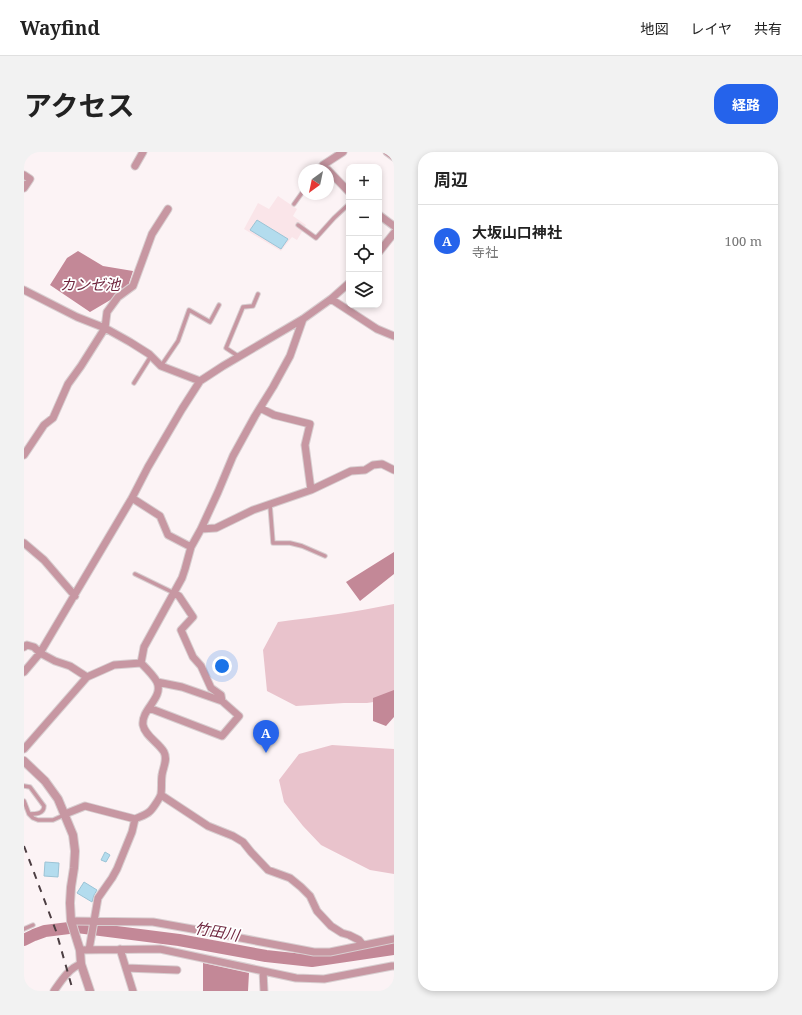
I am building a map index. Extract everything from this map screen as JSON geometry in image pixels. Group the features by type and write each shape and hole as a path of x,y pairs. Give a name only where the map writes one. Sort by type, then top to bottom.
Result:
{"street":[{"path":"135,166 143,152"},
{"path":"330,164 343,152"},
{"path":"387,152 394,157"},
{"path":"24,175 30,179 24,188"},
{"path":"334,178 346,189"},
{"path":"24,455 44,425 53,418 68,384 105,328 107,312 118,297 133,286 152,234 168,209"},
{"path":"382,217 394,226"},
{"path":"382,248 394,233"},
{"path":"24,672 40,653 132,498 182,408 200,381 303,319 331,299 346,286"},
{"path":"24,290 77,317 105,328 151,356 161,366 200,381"},
{"path":"331,299 377,329 394,336"},
{"path":"141,663 144,647 174,593 185,569 190,547 201,529 233,456 290,356 303,319"},
{"path":"260,408 274,415 310,424 305,445 311,490"},
{"path":"201,529 216,528 253,510 311,490 351,472 365,470 372,465 382,464 394,470"},
{"path":"132,498 160,516 168,534 190,547"},
{"path":"24,543 44,560 74,596"},
{"path":"174,593 179,596 192,617 181,630 193,657 201,666 211,688 221,695 222,702"},
{"path":"24,647 26,645 34,647 40,653 55,661 70,666 87,677"},
{"path":"24,749 87,677 114,665 141,663"},
{"path":"65,814 85,806 135,819 149,812 161,795 162,776 166,757 158,744 146,732 143,725 145,714 154,700 158,689 157,682 141,663"},
{"path":"149,708 222,736 239,716 222,702 182,687 157,682"},
{"path":"24,761 45,781 58,799 72,835 75,851 70,903 71,921 90,991"},
{"path":"161,795 208,826 233,836 243,842 268,870 290,878 301,887 310,896 317,911 331,926 342,933 359,940 363,945"},
{"path":"89,950 98,898 117,869 132,832 135,819"},
{"path":"71,921 153,922 314,952 330,952 394,939"},
{"path":"80,950 160,949 296,978 324,979 394,966"},
{"path":"120,950 133,991"},
{"path":"54,991 60,981 68,973 76,966 82,964"},
{"path":"126,968 177,970"},
{"path":"263,971 264,991"}],"lane":[{"path":"294,204 298,198"},
{"path":"298,226 316,238 346,207"},
{"path":"239,357 226,348 243,307 253,306 258,294"},
{"path":"161,366 178,341 189,310 210,322 219,305"},
{"path":"134,382 151,356"},
{"path":"270,505 273,542 290,543 302,546 325,556"},
{"path":"135,574 174,593"},
{"path":"24,786 30,787 44,806 43,811 37,814 29,814"},
{"path":"24,800 29,814 38,820 53,820 65,814"},
{"path":"24,929 33,925"}],"shaded area":[{"path":"278,196 297,209 293,216 306,225 297,240 292,237 281,251 244,229 258,203 269,209"},
{"path":"394,604 394,699 367,703 296,706 267,691 263,650 278,622 351,612"},
{"path":"332,745 394,749 394,874 370,870 321,845 303,826 284,802 279,780 299,754"}],"water":[{"name":"カンゼ池","path":"78,251 103,266 133,271 128,286 112,299 90,312 50,285 67,258"},
{"path":"394,552 394,574 360,601 346,582"},
{"path":"394,690 394,717 386,726 373,721 373,698"},
{"path":"203,963 249,973 248,991 203,991"}],"building":[{"path":"257,220 288,239 281,249 250,230"},
{"path":"105,852 110,855 106,862 101,860"},
{"path":"45,862 59,863 58,877 44,876"},
{"path":"84,882 97,890 92,902 77,893"}],"waterway":[{"name":"竹田川","path":"24,940 45,931 77,927 179,940 266,956 312,961 394,949"}],"railway":[{"path":"24,846 56,931 73,991"}],"place":[{"name":"大坂山口神社","path":"266,753"}]}
